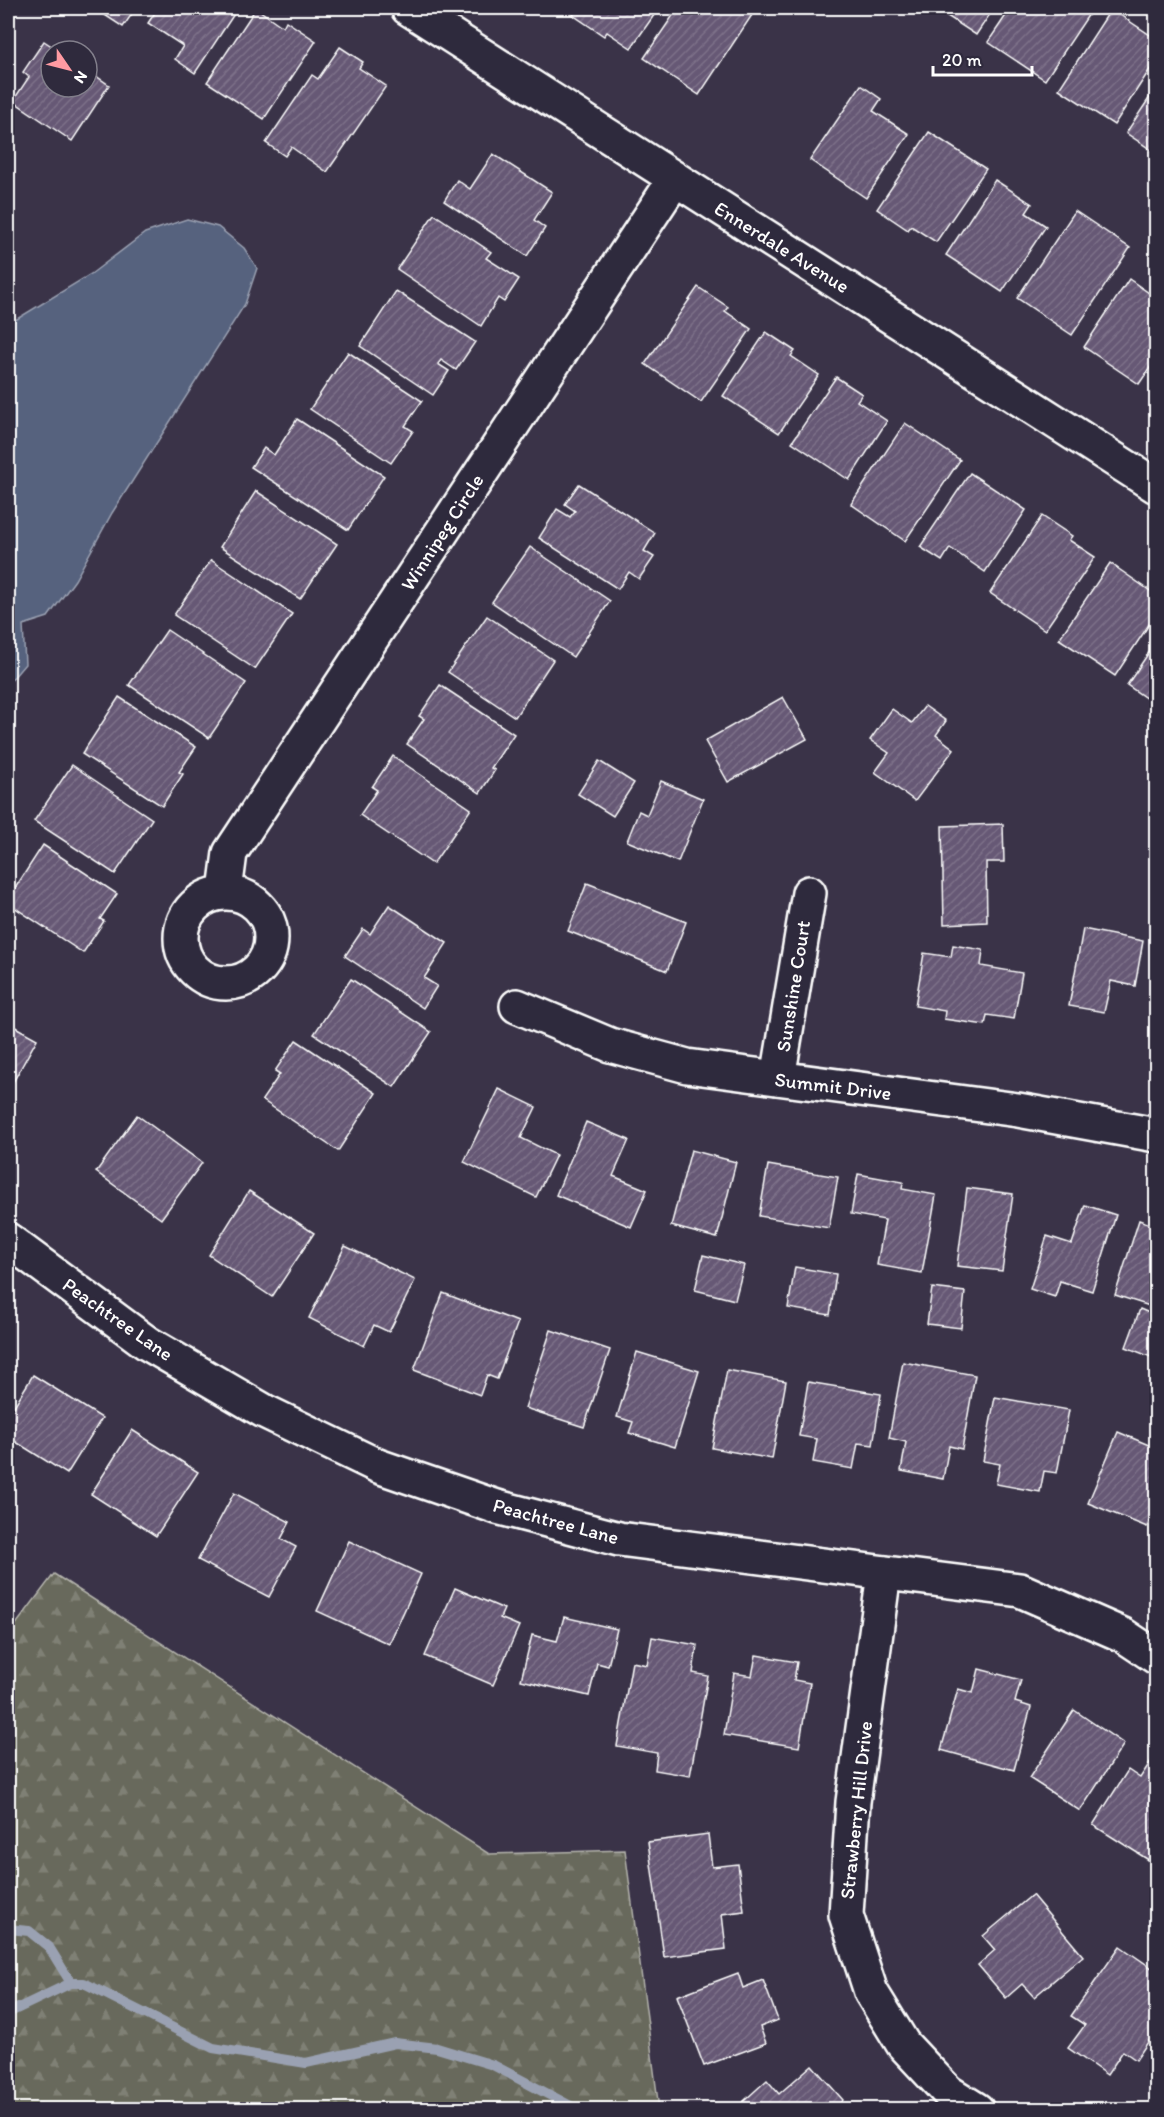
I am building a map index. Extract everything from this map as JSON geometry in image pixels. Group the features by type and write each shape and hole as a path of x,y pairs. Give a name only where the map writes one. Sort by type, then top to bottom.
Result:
{"street":[{"name":"Ennerdale Avenue","path":"408,8 1156,486"},
{"name":"Winnipeg Circle","path":"225,891 230,854 675,179"},
{"name":"Sunshine Court","path":"778,1078 809,893"},
{"name":"Summit Drive","path":"517,1006 610,1045 687,1066 1018,1110 1156,1136"},
{"name":"Peachtree Lane","path":"8,1240 147,1343 264,1411 378,1466 497,1506 619,1539 1020,1590 1123,1635 1156,1657"},
{"name":"Strawberry Hill Drive","path":"884,1573 853,1802 846,1915 871,1992 903,2044 948,2092 977,2109"}],"green space":[{"path":"54,1574 489,1854 625,1850 659,2109 8,2109 8,1635"}],"water":[{"path":"187,219 218,227 244,248 257,268 245,304 112,513 75,580 48,617 23,625 25,664 8,684 8,322 17,319 91,274 145,233"}],"building":[{"path":"94,8 136,8 123,27"},
{"path":"158,8 238,8 195,73 175,59 183,46 148,23"},
{"path":"256,8 283,27 286,21 316,41 264,119 207,82"},
{"path":"578,8 659,8 631,48 607,32 604,36 573,15"},
{"path":"678,8 742,8 752,15 699,95 644,58"},
{"path":"935,8 994,8 976,35"},
{"path":"1011,8 1093,8 1045,80 988,42"},
{"path":"1111,9 1156,39 1156,60 1114,125 1059,89"},
{"path":"340,47 363,62 359,68 386,86 327,172 291,147 285,156 266,143 312,75 318,79"},
{"path":"39,48 39,99 99,99 99,78 109,85 72,141 13,101 29,77 23,72"},
{"path":"861,85 881,99 873,111 909,134 866,198 810,160"},
{"path":"1156,88 1156,153 1126,133"},
{"path":"929,132 986,169 936,242 911,226 908,230 877,209"},
{"path":"493,154 552,192 534,220 545,228 527,256 444,201 457,180 470,189"},
{"path":"995,180 1032,204 1026,213 1046,226 1002,292 946,255"},
{"path":"1075,211 1130,248 1072,335 1017,298"},
{"path":"434,214 491,252 486,258 519,279 504,302 498,298 481,326 397,269"},
{"path":"1129,279 1156,298 1156,359 1139,384 1084,347"},
{"path":"698,287 728,307 725,311 751,329 701,402 645,364"},
{"path":"396,291 475,342 456,370 441,360 438,364 449,371 433,395 360,346"},
{"path":"766,332 795,351 791,356 819,375 779,433 723,396"},
{"path":"348,352 422,401 405,426 413,431 391,463 310,409"},
{"path":"836,377 862,394 857,401 887,421 849,480 792,442"},
{"path":"297,419 384,476 348,530 251,467 264,448 274,455"},
{"path":"905,423 960,460 905,541 851,504"},
{"path":"970,473 1026,510 985,572 950,548 942,561 920,547"},
{"path":"579,484 655,533 644,551 654,557 639,579 629,572 618,589 539,538 557,509 570,517 575,511 565,504"},
{"path":"256,491 337,544 300,599 220,547"},
{"path":"1042,516 1072,536 1069,540 1095,557 1045,630 990,593"},
{"path":"530,547 610,601 573,657 492,602"},
{"path":"211,560 292,614 255,669 174,615"},
{"path":"1110,563 1156,595 1156,614 1115,676 1059,639"},
{"path":"487,616 553,660 515,717 448,672"},
{"path":"167,630 246,683 209,738 129,685"},
{"path":"1156,642 1156,705 1127,685"},
{"path":"440,685 514,734 491,768 495,770 480,793 407,744 424,719 419,716"},
{"path":"119,697 196,747 179,772 183,774 162,806 82,754"},
{"path":"783,697 807,739 728,782 705,741"},
{"path":"925,706 946,721 936,735 954,749 915,801 875,772 889,753 870,740 892,709 912,723"},
{"path":"393,756 471,809 433,864 360,815 377,790 372,787"},
{"path":"599,761 634,783 613,816 578,794"},
{"path":"72,765 152,819 115,874 34,821"},
{"path":"661,781 703,799 678,862 627,841 639,811 647,815"},
{"path":"1003,824 1004,862 986,862 987,922 944,924 942,826"},
{"path":"43,845 117,894 100,919 104,921 83,953 8,903 8,899"},
{"path":"587,883 686,922 667,971 568,931"},
{"path":"389,905 447,943 424,978 437,986 423,1008 345,956 363,929 370,934"},
{"path":"1083,929 1143,941 1135,986 1111,981 1104,1012 1069,1006"},
{"path":"953,945 983,950 981,966 1022,973 1014,1019 987,1015 985,1025 944,1019 945,1011 915,1006 924,953 951,957"},
{"path":"351,979 431,1032 394,1087 314,1034"},
{"path":"8,1023 37,1039 8,1091"},
{"path":"296,1040 376,1093 338,1151 262,1100 280,1074 275,1071"},
{"path":"499,1089 536,1107 521,1138 556,1155 536,1197 464,1162"},
{"path":"137,1115 202,1163 161,1219 96,1172"},
{"path":"586,1122 629,1140 613,1176 647,1190 631,1227 556,1195"},
{"path":"691,1150 736,1162 717,1238 671,1226"},
{"path":"768,1165 838,1177 829,1228 759,1216"},
{"path":"858,1174 903,1182 902,1189 936,1195 922,1273 877,1265 885,1220 851,1214"},
{"path":"967,1188 1013,1194 1002,1271 957,1266"},
{"path":"249,1191 314,1233 272,1297 209,1255"},
{"path":"1085,1205 1116,1215 1092,1291 1060,1281 1055,1297 1030,1289 1047,1236 1072,1244"},
{"path":"1139,1220 1156,1226 1156,1308 1115,1295"},
{"path":"345,1246 415,1280 389,1332 374,1325 364,1346 309,1318"},
{"path":"703,1255 744,1265 735,1300 695,1290"},
{"path":"795,1267 836,1274 830,1315 788,1308"},
{"path":"932,1288 965,1292 961,1328 927,1324"},
{"path":"443,1293 518,1322 497,1379 487,1375 480,1395 414,1370"},
{"path":"1140,1309 1156,1316 1156,1359 1126,1347"},
{"path":"551,1330 610,1350 584,1427 525,1408"},
{"path":"637,1352 699,1371 675,1447 629,1433 633,1422 617,1417"},
{"path":"903,1362 975,1375 962,1449 949,1446 943,1479 901,1471 906,1442 889,1438"},
{"path":"727,1370 786,1381 772,1459 712,1448"},
{"path":"33,1375 102,1418 67,1474 8,1437 8,1416"},
{"path":"808,1382 881,1394 873,1445 858,1443 853,1469 813,1462 817,1439 799,1436"},
{"path":"995,1397 1069,1410 1057,1473 1044,1471 1040,1492 996,1484 1000,1464 983,1461"},
{"path":"132,1430 198,1472 156,1536 91,1494"},
{"path":"1118,1432 1156,1448 1156,1505 1147,1527 1088,1503"},
{"path":"234,1493 290,1522 281,1539 296,1547 269,1597 198,1560"},
{"path":"349,1541 421,1574 389,1644 317,1611"},
{"path":"455,1588 504,1609 500,1618 519,1626 493,1685 425,1656"},
{"path":"564,1617 617,1629 608,1666 597,1663 589,1696 521,1680 532,1635 557,1641"},
{"path":"652,1637 697,1645 693,1673 708,1676 690,1776 655,1770 657,1753 617,1746 632,1662 647,1665"},
{"path":"756,1655 797,1662 794,1680 810,1683 799,1747 724,1735 734,1673 752,1676"},
{"path":"979,1669 1021,1680 1015,1702 1031,1707 1014,1770 941,1750 958,1689 973,1693"},
{"path":"1074,1710 1124,1744 1080,1811 1029,1778"},
{"path":"1151,1761 1156,1765 1155,1864 1093,1825 1128,1770 1140,1778"},
{"path":"708,1834 712,1867 738,1864 744,1911 722,1914 726,1949 664,1957 648,1842"},
{"path":"1032,1895 1083,1956 1034,1997 1022,1984 1006,1998 978,1965 995,1950 983,1936"},
{"path":"1120,1946 1156,1971 1156,2030 1136,2060 1123,2051 1107,2075 1068,2048 1085,2025 1071,2016"},
{"path":"738,1973 743,1988 763,1980 778,2020 760,2027 766,2043 704,2066 677,1996"},
{"path":"812,2065 843,2100 833,2110 734,2110 767,2080 779,2094"}],"waterway":[{"path":"8,1929 29,1931 49,1947 71,1983"},
{"path":"8,2013 71,1983 84,1983 213,2048 306,2063 395,2043 437,2048 493,2065 578,2110"}]}
